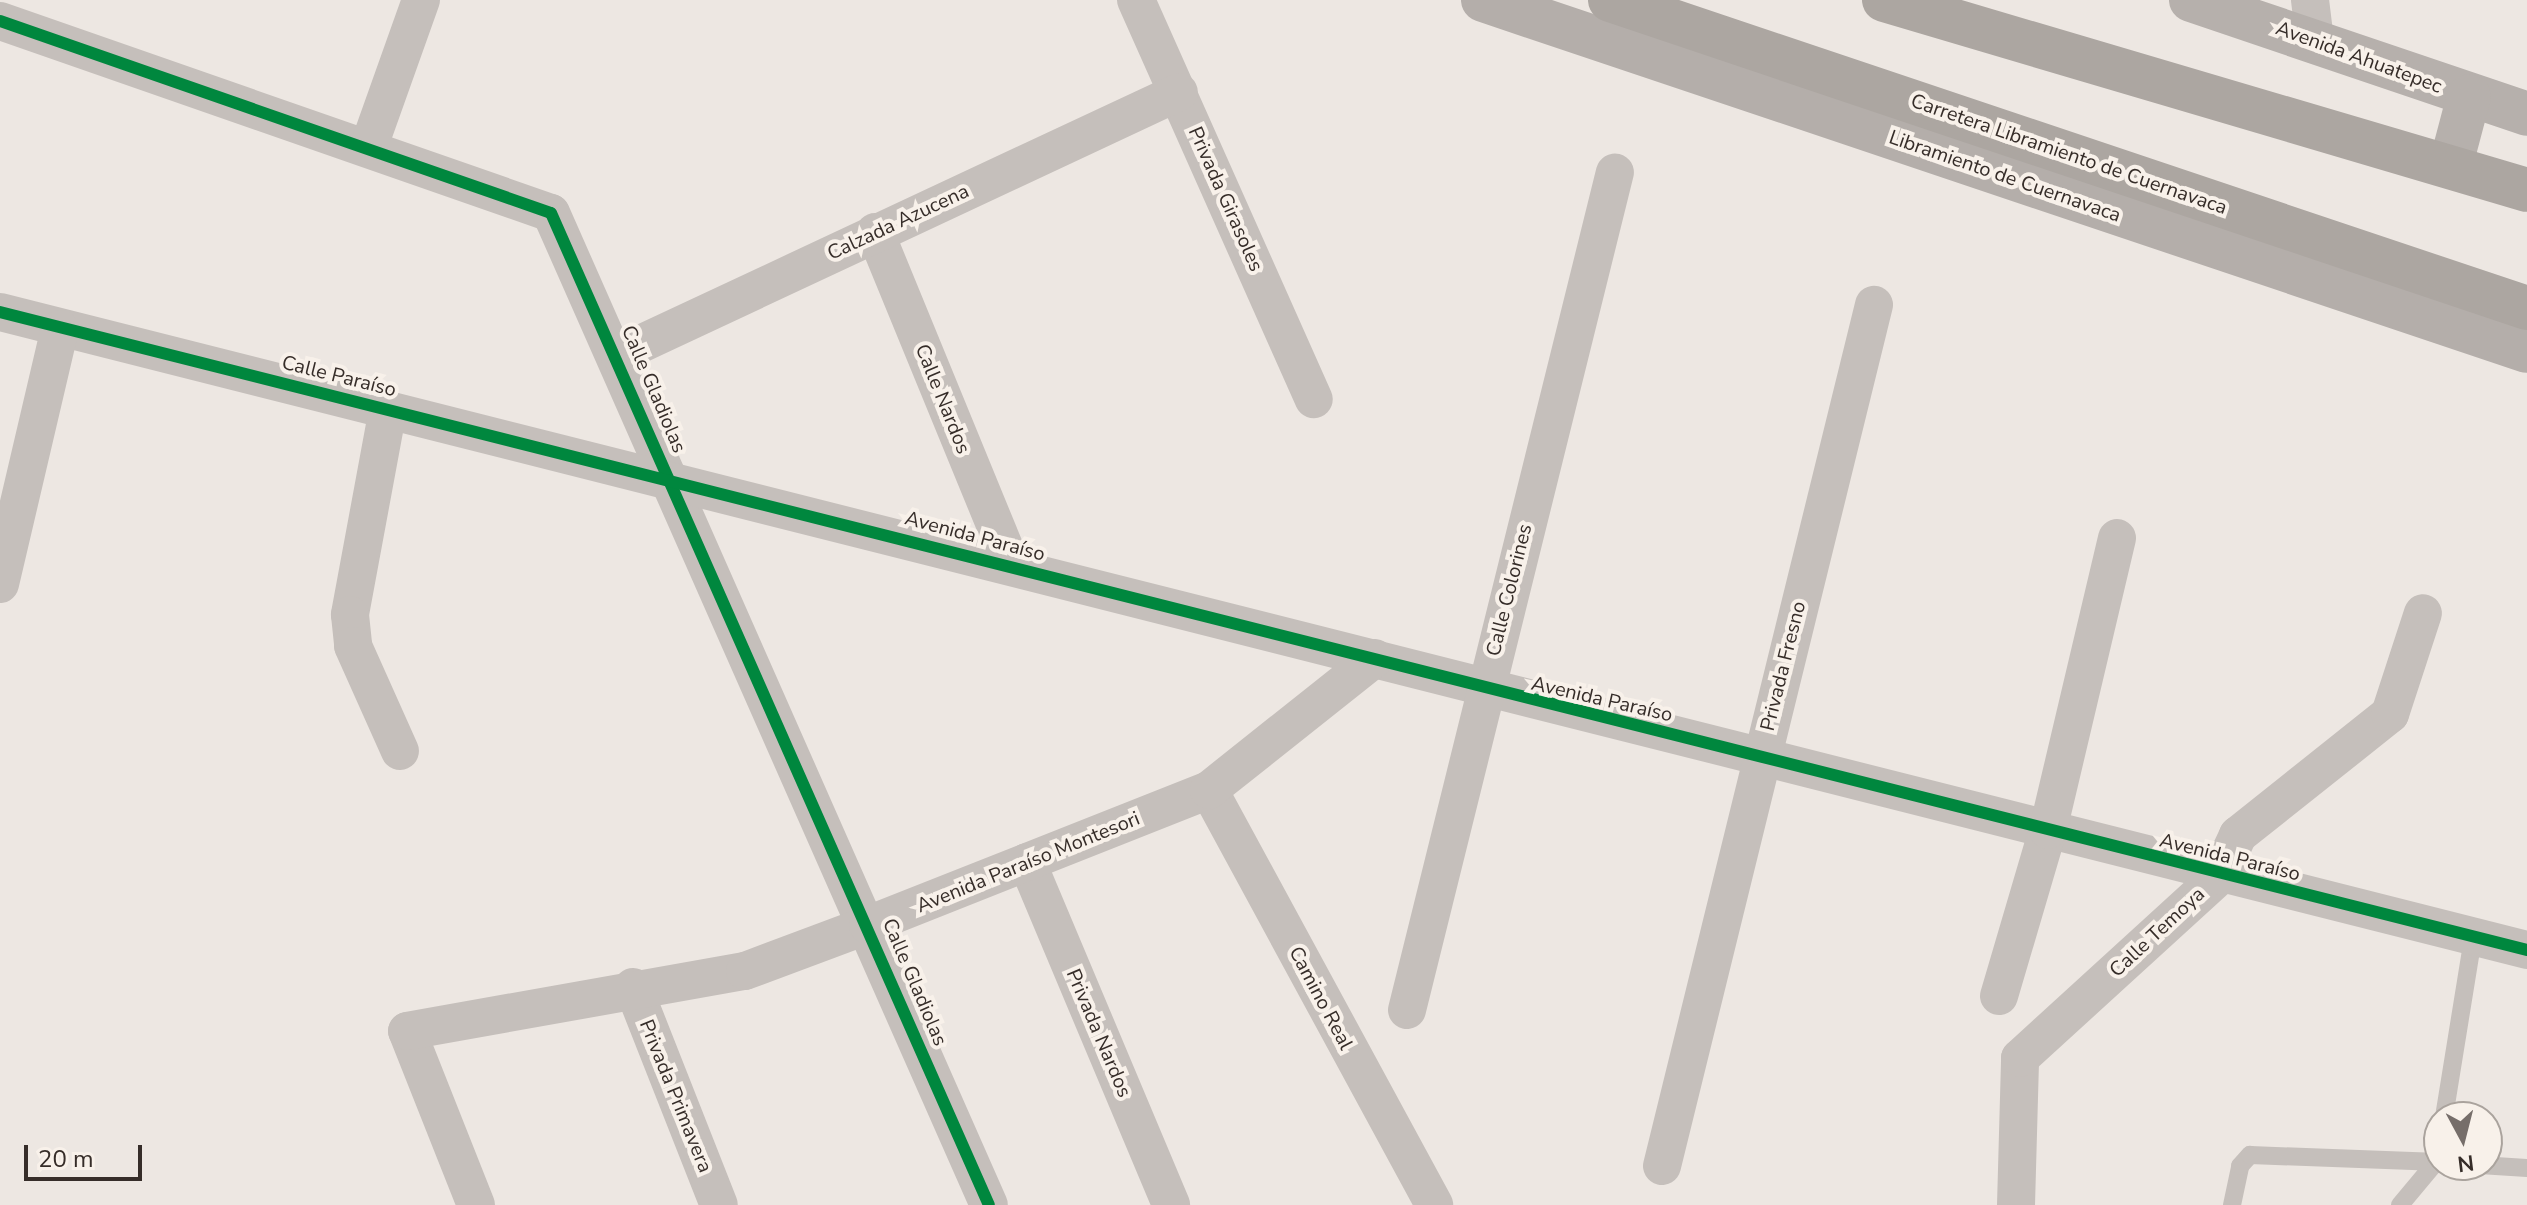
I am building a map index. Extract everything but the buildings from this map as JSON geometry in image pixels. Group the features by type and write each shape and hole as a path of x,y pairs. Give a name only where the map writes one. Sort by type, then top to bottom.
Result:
{"highway":[{"name":"Carretera Libramiento de Cuernavaca","path":"1610,0 2527,308"},
{"path":"1884,0 2451,164 2527,190"}],"main road":[{"name":"Libramiento de Cuernavaca","path":"1483,0 2527,351"}],"street":[{"path":"369,146 421,0"},
{"name":"Privada Girasoles","path":"1136,0 1314,399"},
{"name":"Avenida Ahuatepec","path":"2191,0 2312,19 2469,96 2527,114"},
{"name":"Calle Gladiolas","path":"0,21 369,146 551,213 619,354 669,477 989,1205"},
{"name":"Calzada Azucena","path":"619,354 1179,92"},
{"path":"2451,164 2469,96"},
{"name":"Calle Colorines","path":"1407,1010 1615,172"},
{"name":"Calle Nardos","path":"875,232 1012,566"},
{"name":"Privada Fresno","path":"1662,1166 1760,757 1874,305"},
{"name":"Calle Paraíso","path":"0,312 669,477"},
{"path":"0,584 60,329"},
{"path":"388,409 350,615 353,646 400,751"},
{"name":"Avenida Paraíso","path":"669,477 1375,658 1484,691 1760,757 2219,876 2527,950"},
{"path":"1999,996 2048,830 2117,538"},
{"name":"Calle Temoya","path":"2016,1205 2020,1058 2219,876 2238,835 2390,714 2423,613"},
{"name":"Avenida Paraíso Montesori","path":"476,1205 407,1031 633,987 745,971 868,925 1209,790 1375,658"},
{"name":"Camino Real","path":"1209,790 1434,1205"},
{"name":"Privada Nardos","path":"1027,862 1171,1205"},
{"name":"Privada Primavera","path":"633,987 719,1205"}],"lane":[{"path":"2447,1101 2473,937"},
{"path":"2232,1205 2240,1166 2250,1155 2423,1157"},
{"path":"2503,1166 2527,1168"},
{"path":"2400,1205 2423,1176"}],"cycle path":[{"path":"0,21 551,213 989,1205"},
{"path":"0,312 2527,950"}]}
